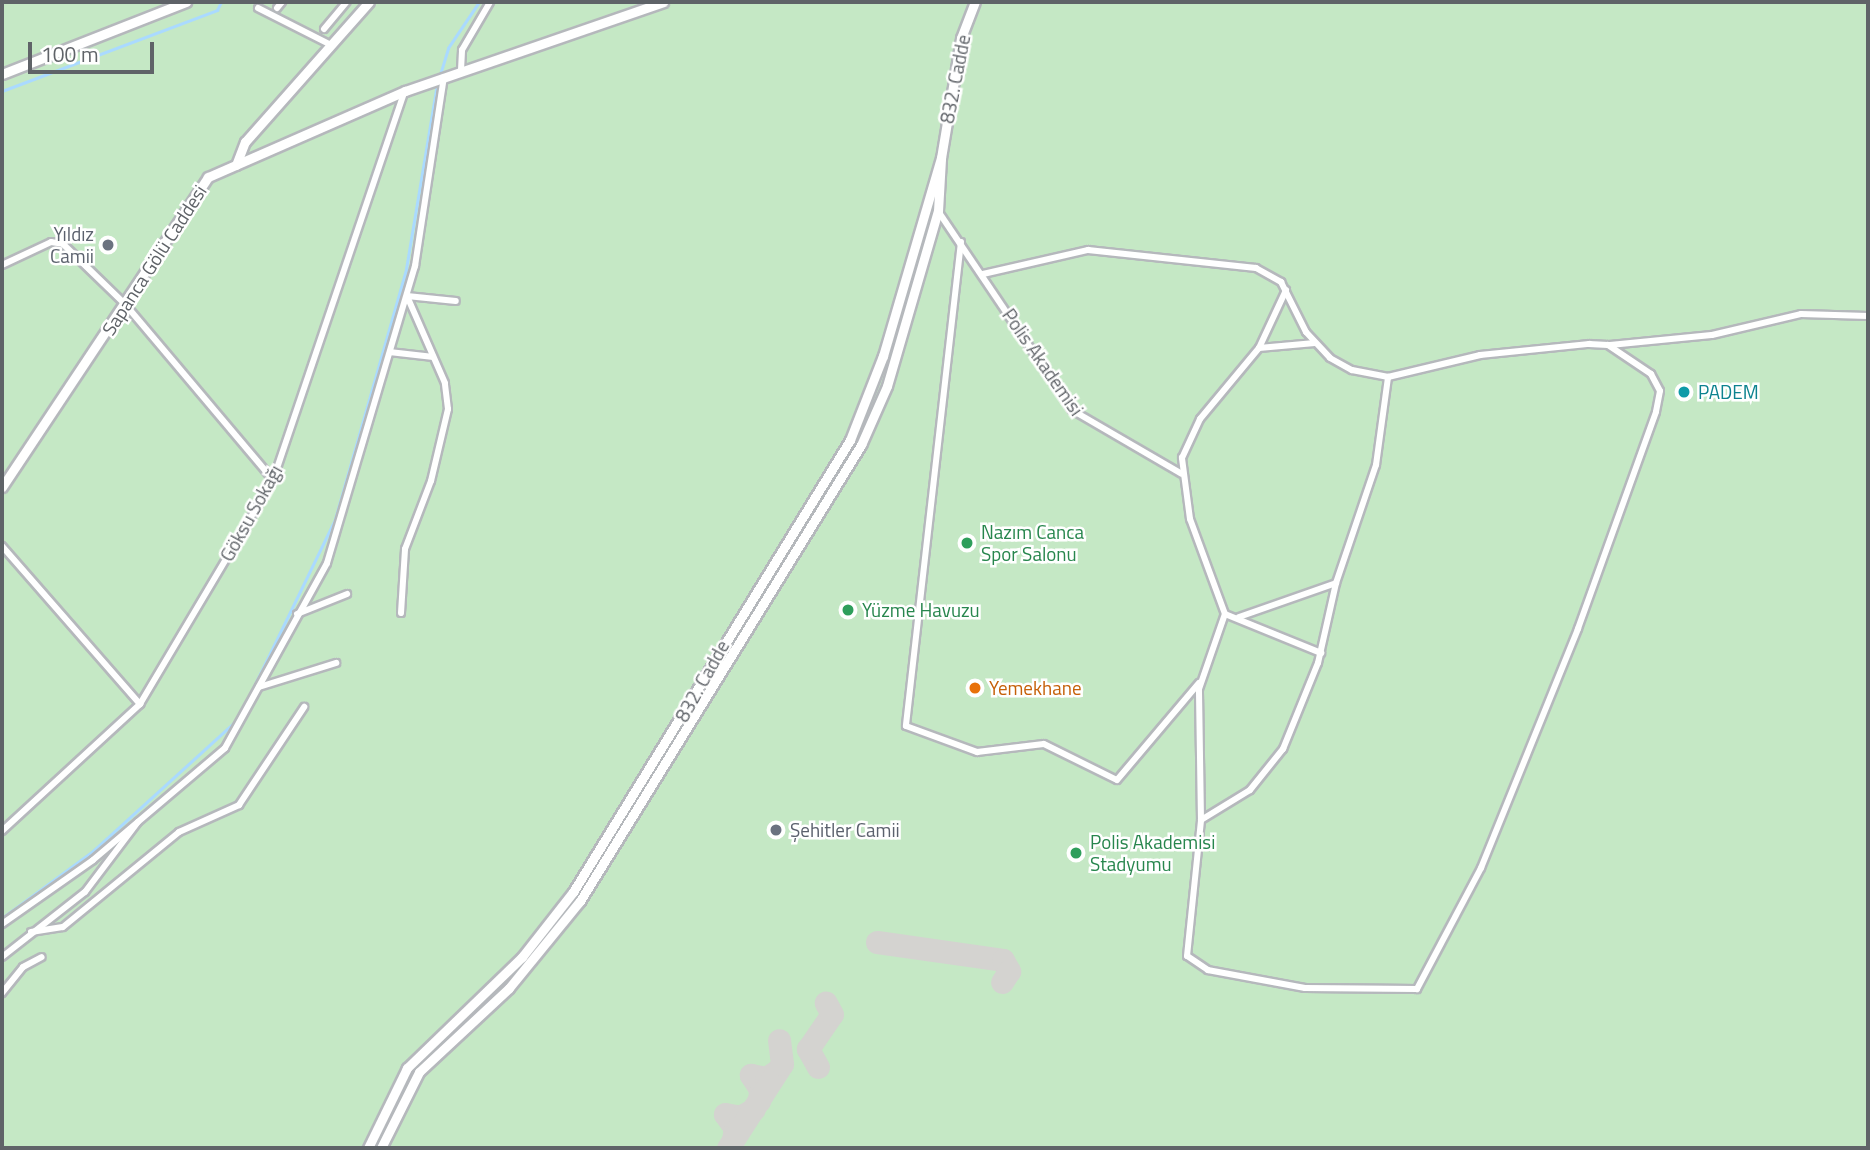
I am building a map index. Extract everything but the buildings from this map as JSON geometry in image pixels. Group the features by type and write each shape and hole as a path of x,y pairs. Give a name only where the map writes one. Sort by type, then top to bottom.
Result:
{"street":[{"path":"2,74 186,2"},
{"path":"324,29 347,2"},
{"path":"236,165 245,142 369,2"},
{"path":"461,70 462,50 490,2"},
{"name":"Sapanca Gölü Caddesi","path":"2,487 208,177 444,76 663,2"},
{"name":"832. Cadde","path":"381,1148 419,1072 509,988 580,901 657,785 878,412 938,211 941,158 961,38 975,2"},
{"path":"258,8 329,44"},
{"path":"2,924 93,860 145,812 225,748 260,687 296,614 335,549 407,296 444,76"},
{"name":"Göksu Sokağı","path":"2,831 141,704 273,480 405,91"},
{"name":"832. Cadde","path":"368,1148 407,1068 522,957 573,892 867,404 941,158"},
{"name":"Polis Akademisi","path":"938,211 983,274 1072,410 1182,474"},
{"path":"2,265 60,241 125,304 273,480"},
{"path":"961,242 906,726 977,752 1044,744 1117,780 1199,683 1225,614 1195,535 1182,474 1200,419 1259,348 1286,290"},
{"path":"983,274 1050,255 1094,250 1248,266 1273,275 1286,290 1315,343 1340,365 1388,377 1480,355 1712,334 1801,314 1868,316"},
{"path":"407,296 456,301"},
{"path":"401,612 405,549 449,409 433,357 407,296"},
{"path":"1259,348 1315,343"},
{"path":"1199,683 1201,820 1187,956 1224,976 1282,986 1417,989 1481,868 1578,629 1656,412 1658,383 1608,345"},
{"path":"390,352 433,357"},
{"path":"1201,820 1250,790 1274,763 1321,653 1336,583 1376,465 1388,377"},
{"path":"2,478 13,474"},
{"path":"783,544 794,551"},
{"path":"2,546 141,704"},
{"path":"1239,617 1336,583"},
{"path":"296,614 347,594"},
{"path":"1225,614 1239,617 1321,653"},
{"path":"260,687 337,663"},
{"path":"31,932 63,927 179,832 239,805 271,766 304,707"},
{"path":"2,957 85,892 145,812"},
{"path":"2,993 23,967 42,957"}],"green space":[{"path":"2,2 1868,2 1868,1148 2,1148"}],"waterway":[{"path":"2,91 217,10 221,2"},
{"path":"439,78 448,48 479,2"},
{"path":"240,715 335,519 406,269 437,84"},
{"path":"2,918 93,851 237,720"}],"taxiway":[{"path":"877,942 1003,960 1009,971 1002,982"},
{"path":"818,1067 808,1049 832,1014 826,1003"},
{"path":"728,1148 782,1064 779,1040"},
{"path":"759,1101 760,1089 751,1075 766,1078 778,1070"},
{"path":"733,1140 735,1128 725,1114 740,1117 754,1109"}],"place":[{"name":"Yıldız Camii","path":"108,245"},
{"name":"PADEM","path":"1684,392"},
{"name":"Nazım Canca Spor Salonu","path":"967,543"},
{"name":"Yüzme Havuzu","path":"848,610"},
{"name":"Yemekhane","path":"975,688"},
{"name":"Şehitler Camii","path":"776,830"},
{"name":"Polis Akademisi Stadyumu","path":"1076,853"}]}
